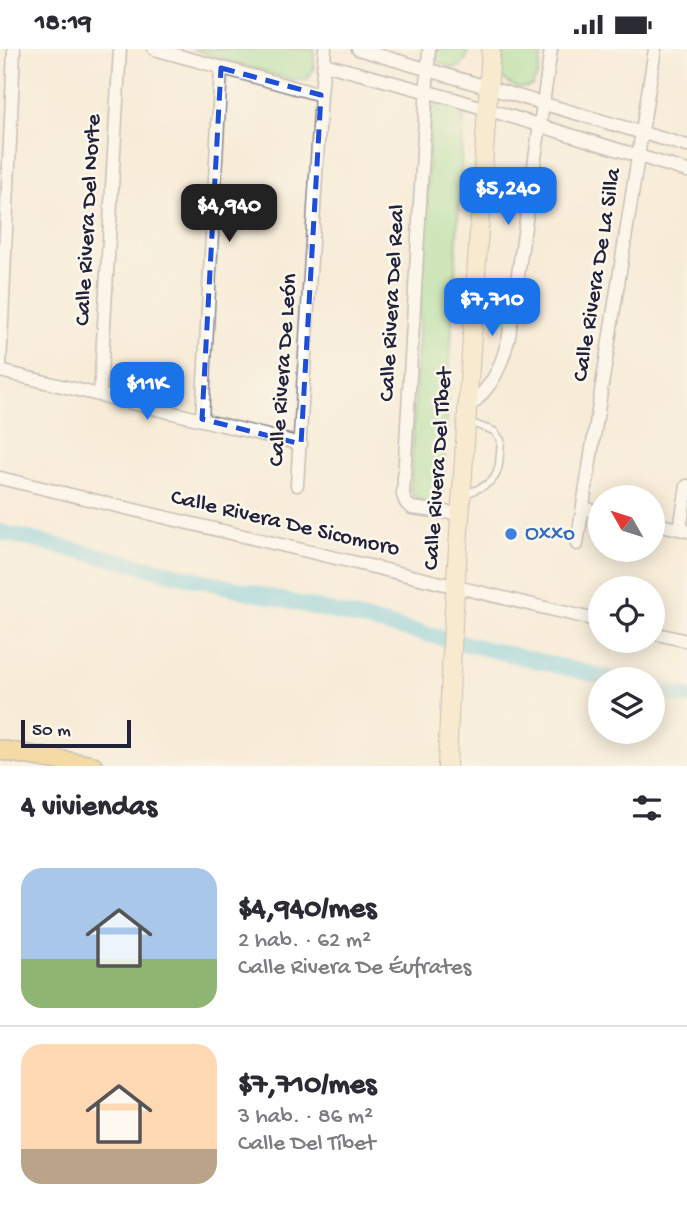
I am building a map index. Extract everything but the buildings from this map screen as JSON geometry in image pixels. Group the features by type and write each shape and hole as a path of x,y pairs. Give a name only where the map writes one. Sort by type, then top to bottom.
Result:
{"main road":[{"path":"0,750 93,766"}],"street":[{"path":"14,49 0,369 301,444"},
{"name":"Calle Rivera Del Norte","path":"100,394 120,49"},
{"path":"154,49 321,95"},
{"name":"Calle Rivera De León","path":"297,485 326,49"},
{"path":"358,49 687,146"},
{"name":"Calle Rivera Del Real","path":"429,49 403,495 405,503 412,508 460,514"},
{"name":"Calle Rivera Del Tíbet","path":"447,766 453,624 491,49"},
{"path":"468,415 498,373 509,336 551,49"},
{"name":"Calle Rivera De La Silla","path":"578,544 655,49"},
{"path":"324,64 425,91 687,171"},
{"path":"202,419 222,68"},
{"name":"Calle Rivera De Sicomoro","path":"0,478 588,618"},
{"path":"665,526 684,530 687,486"},
{"path":"583,508 588,509"},
{"path":"665,636 687,641"}],"lane":[{"path":"462,495 489,484 498,473 501,440 494,431 468,415"}],"highlighted area":[{"path":"221,68 321,95 301,444 202,419"}],"green space":[{"path":"191,49 314,49 314,67 308,79 292,80"},
{"path":"434,49 468,49 464,63 457,68 434,60"},
{"path":"504,49 542,49 538,74 532,86 515,86 501,77"},
{"path":"445,104 459,109 464,116 442,499 428,503 415,497 410,489 431,110 434,105"}],"waterway":[{"path":"0,532 588,673"},
{"path":"665,692 687,697"}],"place":[{"name":"Oxxo","path":"511,534"}]}
